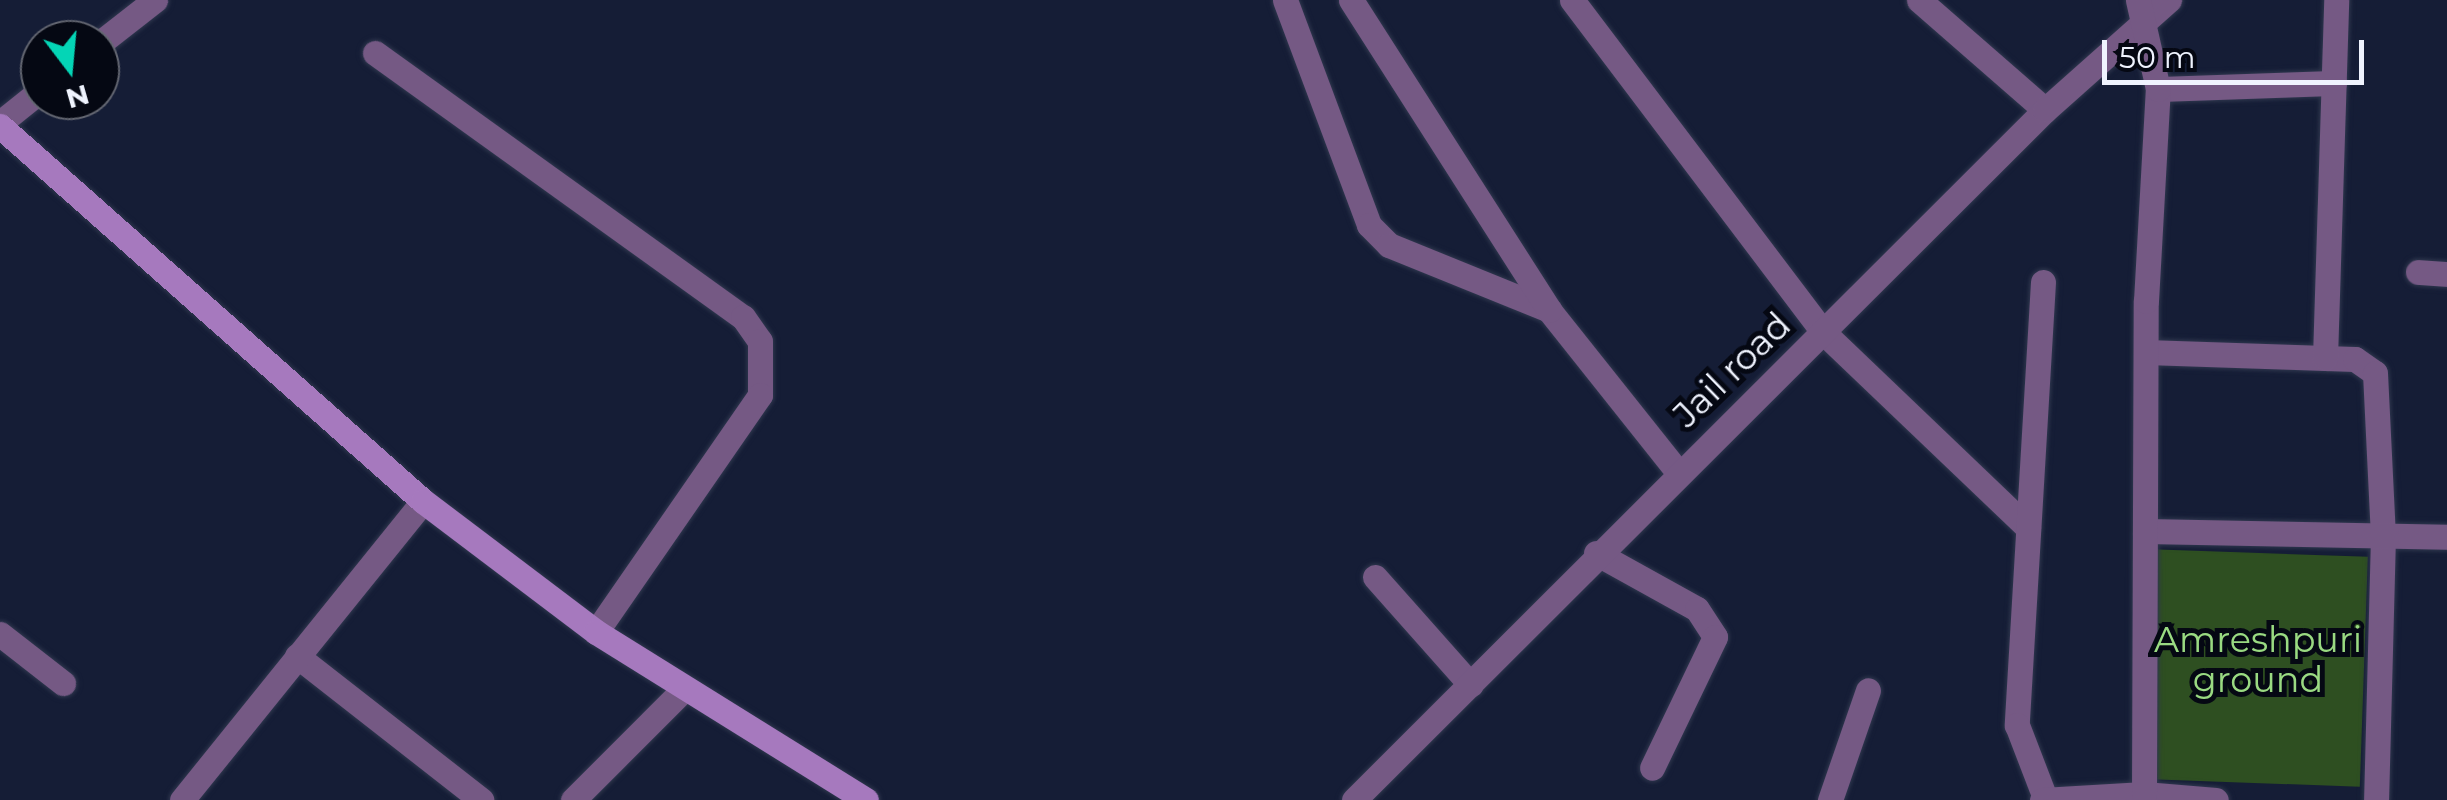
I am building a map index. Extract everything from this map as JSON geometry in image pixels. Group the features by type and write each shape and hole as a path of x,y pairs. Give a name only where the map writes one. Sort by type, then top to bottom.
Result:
{"main road":[{"path":"0,125 423,502 596,632 866,800"}],"street":[{"path":"120,28 155,0"},
{"path":"1285,0 1369,226 1389,244 1549,310"},
{"path":"1351,0 1549,310 1678,472"},
{"path":"1572,0 1822,331 2028,528"},
{"path":"1919,0 2044,110"},
{"path":"2138,0 2139,27 2158,89 2146,352 2144,794"},
{"name":"Jail road","path":"1354,800 1471,685 1596,553 2044,110 2169,0"},
{"path":"2325,358 2336,0"},
{"path":"374,54 743,316 760,341 760,395 596,632"},
{"path":"2158,89 2334,83"},
{"path":"0,125 20,108"},
{"path":"2418,272 2447,274"},
{"path":"2042,282 2017,725 2043,799 2144,794 2216,800"},
{"path":"2146,352 2355,359 2375,374 2383,536 2376,800"},
{"path":"182,800 423,502"},
{"path":"2144,531 2447,537"},
{"path":"1596,553 1697,609 1715,637 1652,768"},
{"path":"1375,578 1471,685"},
{"path":"0,634 63,683"},
{"path":"297,656 481,800"},
{"path":"572,800 684,689"},
{"path":"1830,800 1868,690"}],"green space":[{"name":"Amreshpuri ground","path":"2145,549 2368,557 2360,787 2137,779"}]}
